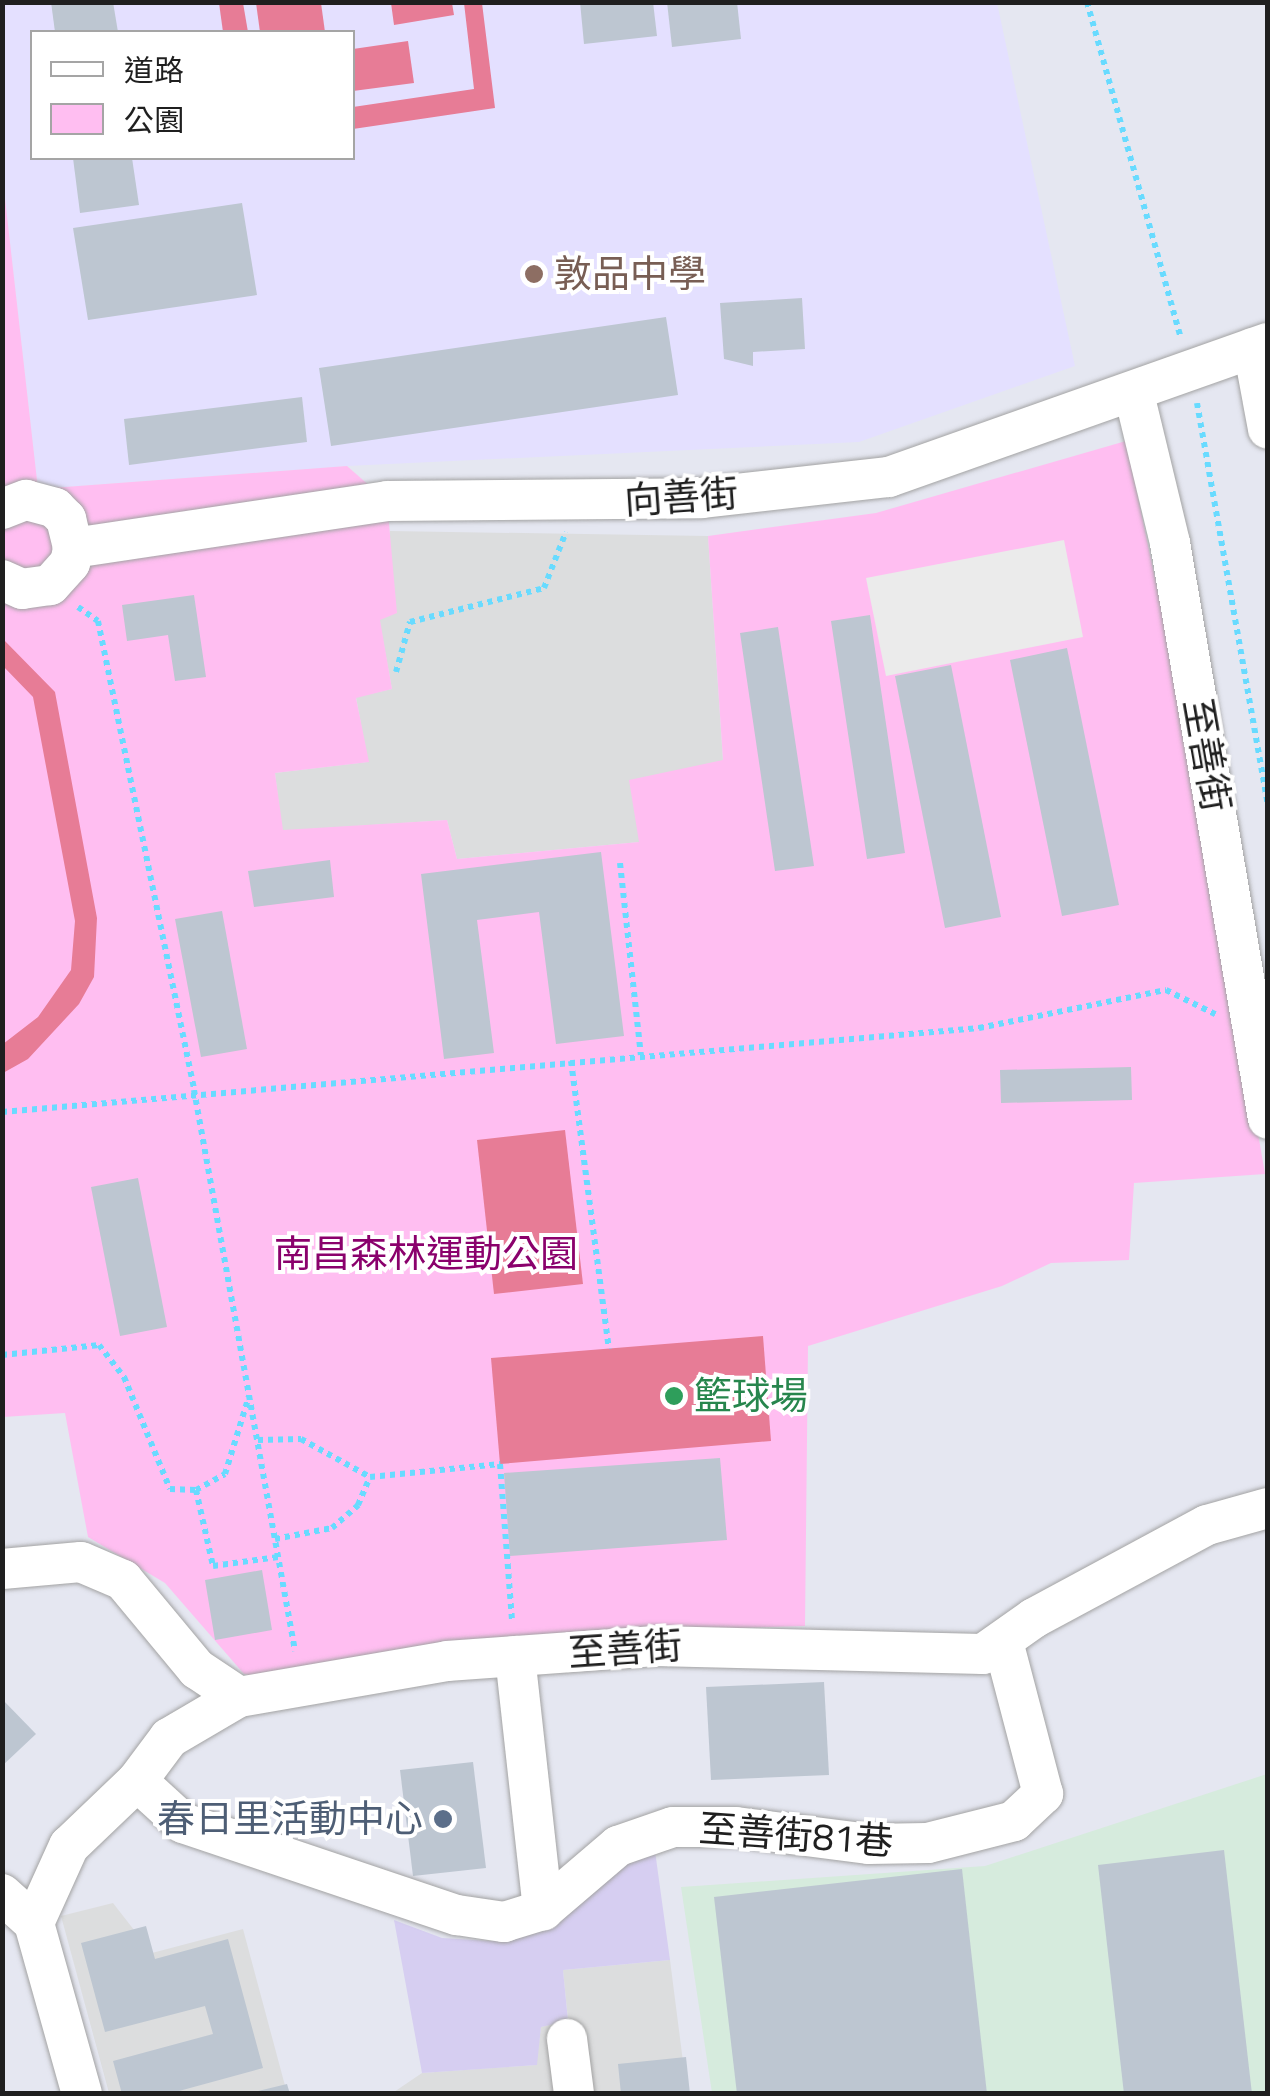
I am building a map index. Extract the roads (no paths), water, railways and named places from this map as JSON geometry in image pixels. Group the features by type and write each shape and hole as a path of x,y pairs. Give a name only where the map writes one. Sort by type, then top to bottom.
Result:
{"street":[{"name":"向善街","path":"74,548 387,501 577,504 701,498 889,478 1134,394 1260,345"},
{"path":"1260,345 1268,429"},
{"name":"至善街","path":"1134,394 1170,543 1268,1119"},
{"path":"2,510 26,500 55,508 66,519 74,548 70,563 50,585 22,589 2,580"},
{"name":"至善街","path":"34,1922 68,1846 137,1781 169,1738 239,1697 300,1683 515,1656 737,1643 983,1654 1207,1524 1268,1508"},
{"path":"2,1569 81,1562 123,1580 197,1669 239,1697"},
{"name":"至善街81巷","path":"137,1781 184,1822 457,1916 504,1922 544,1910 618,1846 673,1828 736,1827 883,1844 928,1842 1014,1821 1044,1794 1003,1641"},
{"path":"515,1656 544,1910"},
{"path":"2,1894 34,1922 82,2094"},
{"path":"567,2039 574,2094"}],"place":[{"name":"敦品中學","path":"534,274"},
{"name":"籃球場","path":"674,1396"},
{"name":"春日里活動中心","path":"443,1819"}],"park label":[{"name":"南昌森林運動公園","path":"426,1254"}]}
